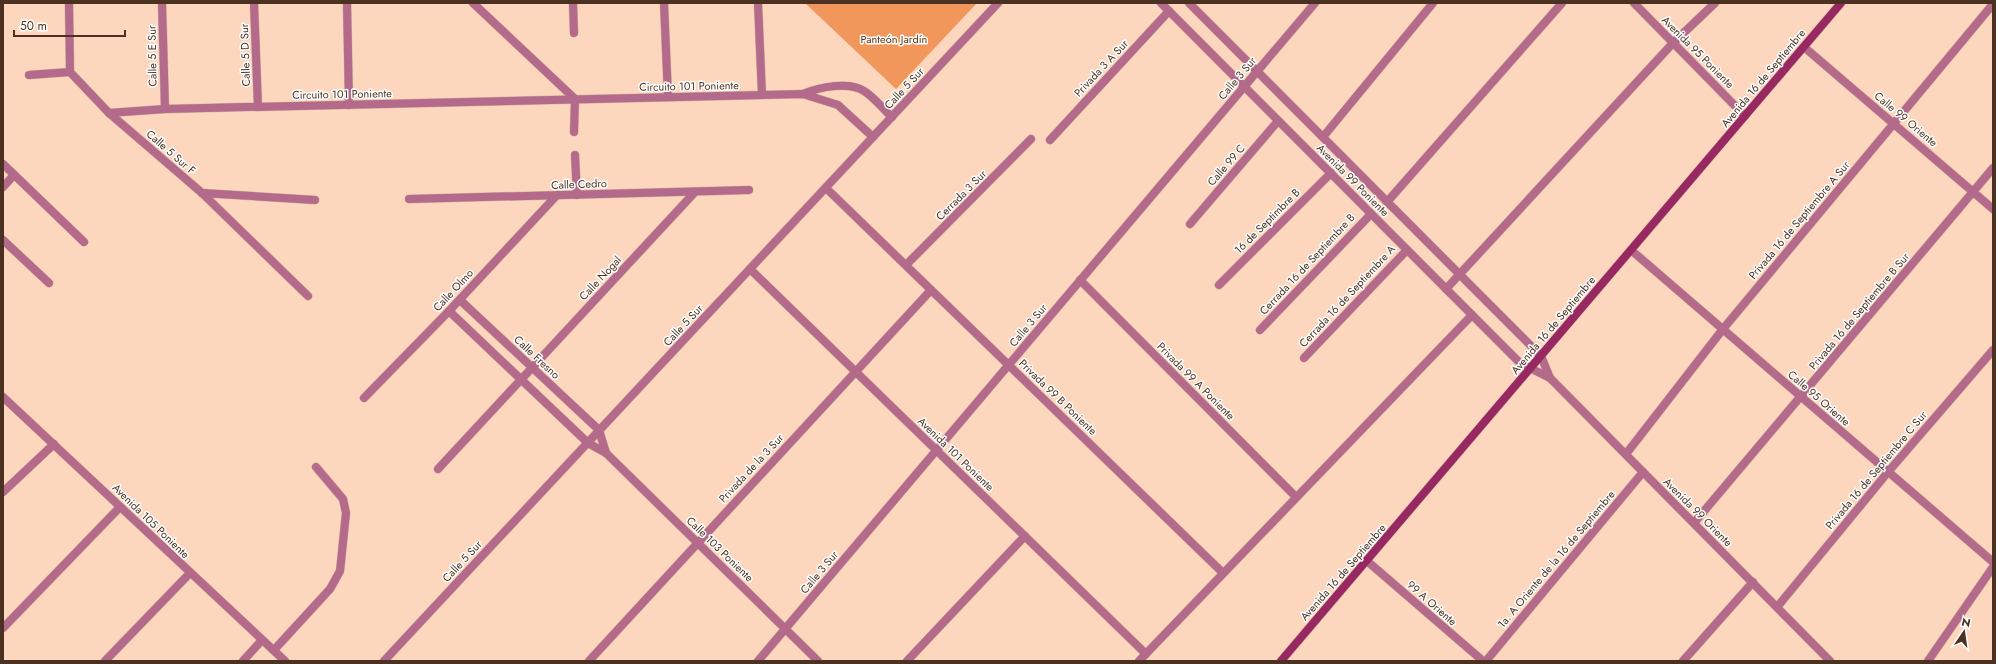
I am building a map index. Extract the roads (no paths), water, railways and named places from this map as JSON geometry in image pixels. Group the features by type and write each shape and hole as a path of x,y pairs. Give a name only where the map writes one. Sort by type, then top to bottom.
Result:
{"main road":[{"name":"Avenida 16 de Septiembre","path":"1281,661 1841,3"}],"street":[{"path":"28,75 70,72 69,3"},
{"name":"Calle 5 E Sur","path":"162,3 165,109"},
{"name":"Calle 5 D Sur","path":"254,3 258,107"},
{"path":"347,3 349,105"},
{"path":"473,3 575,99 574,132"},
{"path":"573,3 574,33"},
{"path":"664,3 668,97"},
{"path":"758,3 762,95"},
{"name":"Calle 5 Sur","path":"384,661 998,3"},
{"name":"Avenida 99 Poniente","path":"1161,3 1520,363 1531,369"},
{"name":"Avenida 99 Poniente","path":"1189,3 1541,356"},
{"name":"Calle 3 Sur","path":"758,661 1315,3"},
{"path":"1323,137 1433,3"},
{"path":"1388,202 1562,3"},
{"name":"Avenida 95 Poniente","path":"1634,3 1746,116"},
{"path":"1446,289 1673,43 1716,3"},
{"name":"Privada 16 de Septiembre A Sur","path":"1626,454 1723,329 1993,4"},
{"name":"Privada 3 A Sur","path":"1050,140 1169,11"},
{"name":"Calle 99 Oriente","path":"1804,47 1993,209"},
{"name":"Calle 5 Sur F","path":"70,72 109,113 202,193 308,296"},
{"name":"Circuito 101 Poniente","path":"803,94 819,87 852,86 864,91 892,117"},
{"name":"Circuito 101 Poniente","path":"109,113 165,109 803,94 838,105 873,137"},
{"name":"Calle 99 C","path":"1190,224 1278,121"},
{"name":"Cerrada 3 Sur","path":"906,265 1031,139"},
{"path":"575,155 577,195"},
{"path":"3,164 84,242"},
{"name":"Privada 16 de Septiembre B Sur","path":"1694,523 1802,397 1993,168"},
{"name":"16 de Septimbre B","path":"1219,285 1331,173"},
{"path":"3,187 14,175"},
{"name":"Privada 99 B Poniente","path":"826,188 1223,573"},
{"name":"Calle Cedro","path":"409,199 749,190"},
{"name":"Calle Nogal","path":"438,469 695,192"},
{"path":"202,193 315,200"},
{"name":"Calle Olmo","path":"364,398 460,300 557,195"},
{"name":"Cerrada 16 de Septiembre B","path":"1260,330 1370,214"},
{"path":"3,240 49,283"},
{"name":"Cerrada 16 de Septiembre A","path":"1304,358 1407,250"},
{"name":"Calle 95 Oriente","path":"1631,250 1993,562"},
{"name":"Avenida 101 Poniente","path":"750,269 1146,654"},
{"name":"Privada 99 A Poniente","path":"1080,280 1296,497"},
{"name":"Privada de la 3 Sur","path":"589,661 697,542 931,290"},
{"name":"Calle Fresno","path":"460,300 599,430"},
{"path":"449,311 588,443"},
{"path":"1139,661 1472,315"},
{"name":"Privada 16 de Septiembre C Sur","path":"1778,606 1888,472 1993,350"},
{"name":"Avenida 99 Oriente","path":"1541,356 1550,378"},
{"name":"Avenida 99 Oriente","path":"1531,369 1550,378 1752,582 1778,606 1830,661"},
{"name":"Avenida 105 Poniente","path":"3,397 284,661"},
{"name":"Calle 103 Poniente","path":"599,430 606,453"},
{"name":"Calle 103 Poniente","path":"588,443 606,453 818,661"},
{"path":"3,492 54,444"},
{"path":"274,650 330,589 340,572 346,512 343,499 316,467"},
{"name":"1a. A Oriente de la 16 de Septiembre","path":"1486,661 1643,472"},
{"path":"3,628 120,507"},
{"path":"907,661 1025,536"},
{"name":"99 A Oriente","path":"1367,561 1483,661"},
{"path":"1928,661 1993,567"},
{"path":"105,661 190,573"},
{"path":"1683,661 1752,582"},
{"path":"243,661 262,640"}],"park label":[{"name":"Panteón Jardín","path":"894,39"}]}
